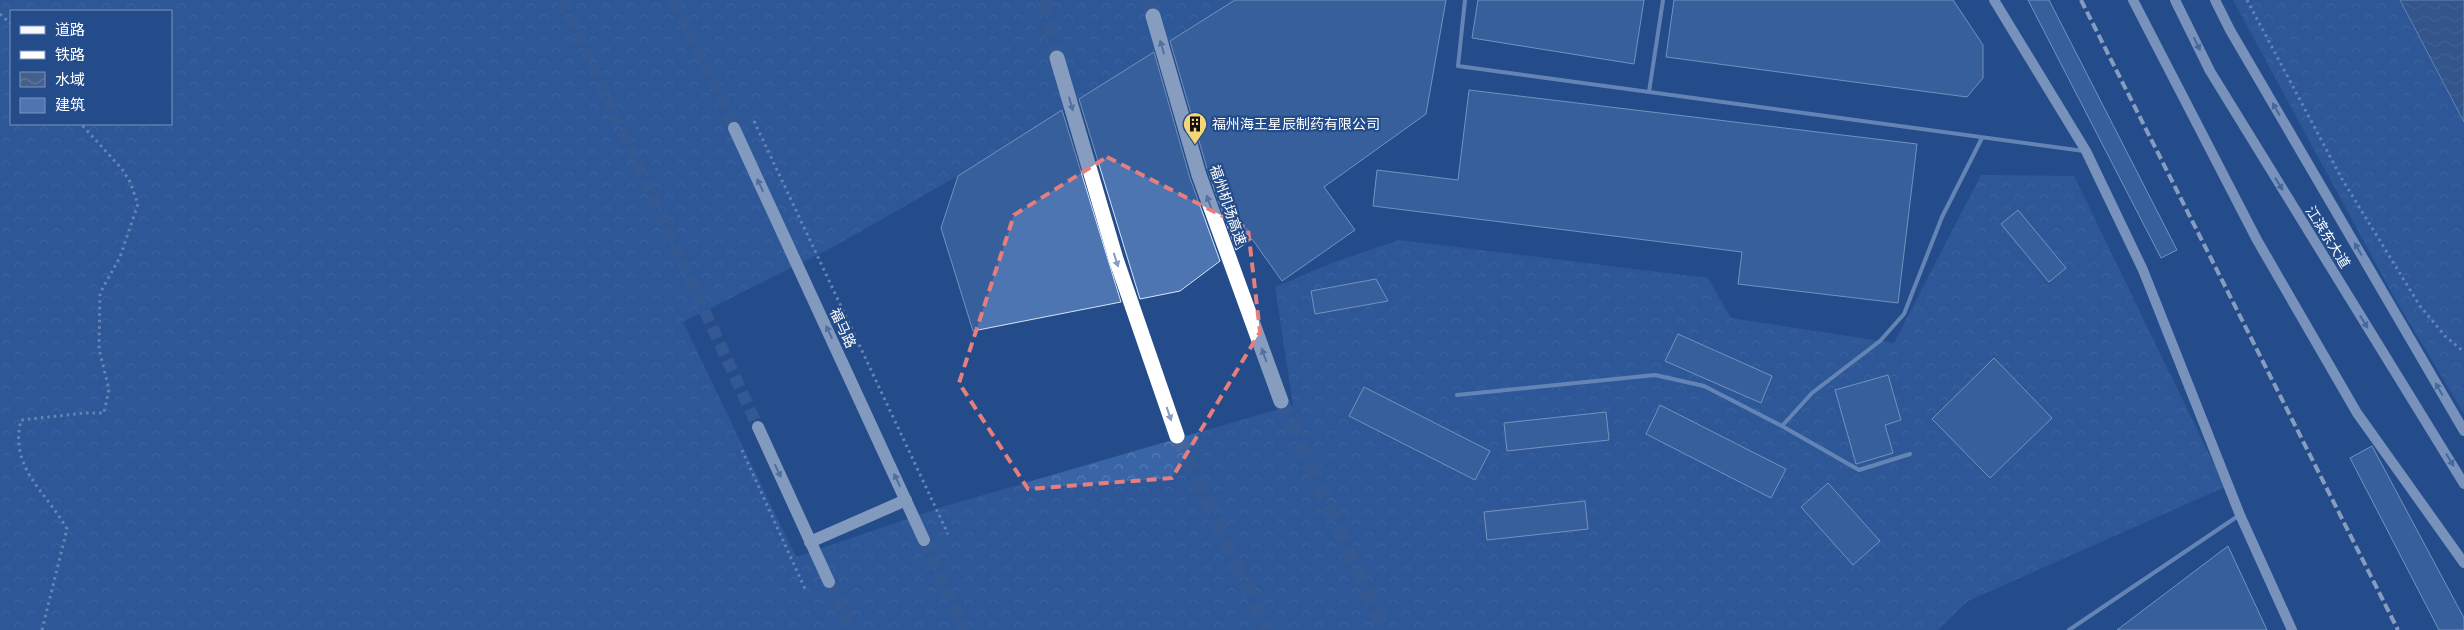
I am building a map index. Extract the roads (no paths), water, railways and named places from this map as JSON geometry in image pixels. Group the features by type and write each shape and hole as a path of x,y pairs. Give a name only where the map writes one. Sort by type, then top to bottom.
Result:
{"highway":[{"name":"福州机场高速","path":"1153,16 1200,175 1281,401"},
{"path":"1057,58 1116,259 1177,436"}],"main road":[{"name":"福马路","path":"734,128 924,540"},
{"path":"758,427 828,582"},
{"path":"810,542 906,500"}],"street":[{"path":"1994,0 2086,152 2143,270 2240,515 2292,630"},
{"path":"2133,0 2257,240 2352,404 2464,563"},
{"name":"江滨东大道","path":"2175,0 2210,71 2464,484"},
{"path":"2215,0 2230,30 2464,432"}],"lane":[{"path":"1464,0 1458,66 2086,152"},
{"path":"1649,92 1663,0"},
{"path":"1782,426 1812,393 1880,341 1904,314 1942,217 1982,138"},
{"path":"1457,395 1655,375 1704,386 1782,426 1859,470 1910,454"},
{"path":"2069,630 2240,515"}],"water":[{"path":"2400,0 2464,0 2464,122"}],"tunnel":[{"path":"562,0 758,427"},
{"path":"674,0 734,128"},
{"path":"1044,0 1057,58"},
{"path":"1149,0 1153,16"},
{"path":"1281,401 1384,630"},
{"path":"1177,436 1266,630"},
{"path":"924,540 966,630"},
{"path":"829,582 852,630"}],"railway":[{"path":"2081,0 2398,630"}],"place":[{"name":"福州海王星辰制药有限公司","path":"1195,145"}]}
